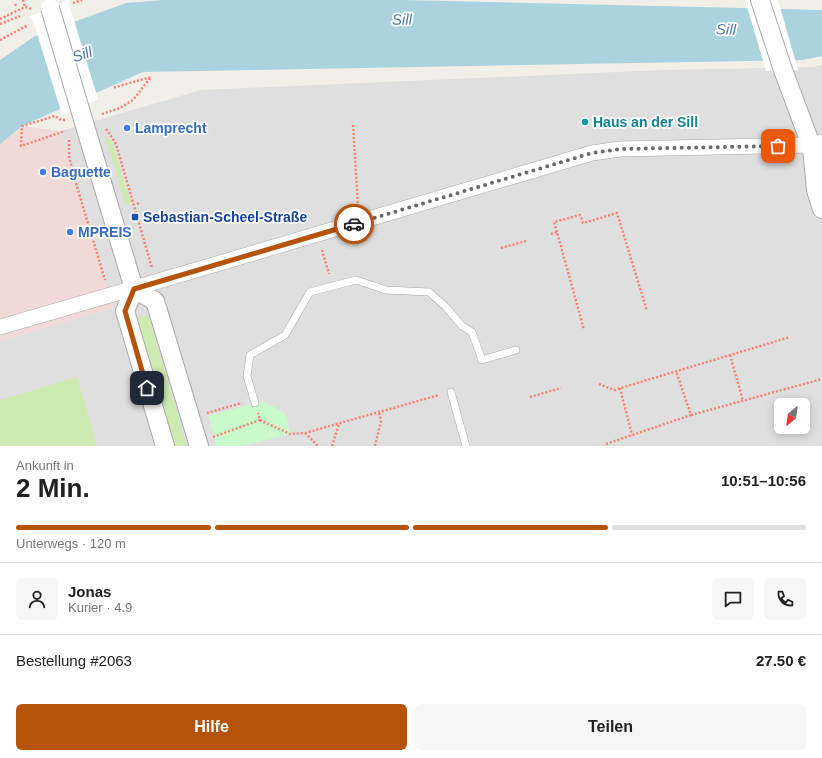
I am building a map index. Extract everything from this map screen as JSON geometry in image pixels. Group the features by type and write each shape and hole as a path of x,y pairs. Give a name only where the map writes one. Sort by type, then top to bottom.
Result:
{"street":[{"path":"760,0 783,70 817,144 822,161"},
{"path":"49,4 134,289 125,311 165,446"},
{"path":"817,144 816,190 822,209"},
{"path":"0,327 359,223 592,153 620,149 817,144"},
{"path":"134,289 155,301 198,444"}],"lane":[{"path":"255,401 247,376 250,355 285,335 310,292 356,280 386,290 429,292 462,326 472,332 482,360 516,350"},
{"path":"451,392 466,446"}],"path":[{"path":"0,19 26,7 24,0"},
{"path":"73,3 82,0"},
{"path":"0,24 20,16"},
{"path":"0,40 28,25"},
{"path":"102,114 120,108 133,100 151,77 112,88"},
{"path":"65,120 61,120 55,116 22,126 21,146 65,131"},
{"path":"353,125 359,223"},
{"path":"104,126 116,144 151,267"},
{"path":"70,139 69,156 75,180 110,296"},
{"path":"584,330 554,222 580,215 583,223 618,213 647,311"},
{"path":"551,234 557,232"},
{"path":"317,235 333,286"},
{"path":"501,248 526,241"},
{"path":"599,384 614,390 790,337"},
{"path":"730,355 743,401"},
{"path":"676,371 691,415"},
{"path":"606,444 691,415 822,379"},
{"path":"530,397 561,388"},
{"path":"620,388 632,435"},
{"path":"198,444 260,420 290,434 305,433 451,392"},
{"path":"218,410 255,401 260,420"},
{"path":"375,446 381,422 379,412"},
{"path":"332,446 339,424"},
{"path":"305,433 318,446"}],"shaded area":[{"path":"822,65 822,446 0,446 0,341 112,308 60,131 201,90 663,70 814,67"},
{"path":"22,126 60,131 113,308 0,341 0,144"}],"green space":[{"path":"105,137 108,137 112,142 131,203 126,205"},
{"path":"148,315 187,446 173,446 135,319"},
{"path":"77,377 97,446 0,446 0,400"},
{"path":"263,401 286,414 290,434 242,446 217,446 208,416"}],"water":[{"name":"Sill","path":"163,0 404,0 822,10 822,56 803,60 143,72 22,126 0,144 0,60 35,36 126,3"}],"pier":[{"path":"70,0 69,4 98,99 62,115 36,30 32,20 29,17"},
{"path":"745,0 778,0 798,70 766,71"}],"way so far":[{"path":"354,224 592,153 620,149 778,146"}],"place":[{"name":"Haus an der Sill","path":"585,122"},
{"name":"Lamprecht","path":"127,128"},
{"name":"Baguette","path":"43,172"},
{"name":"Sebastian-Scheel-Straße","path":"135,217"},
{"name":"MPREIS","path":"70,232"}],"route":[{"path":"147,388 125,311 134,289 354,224"}]}
